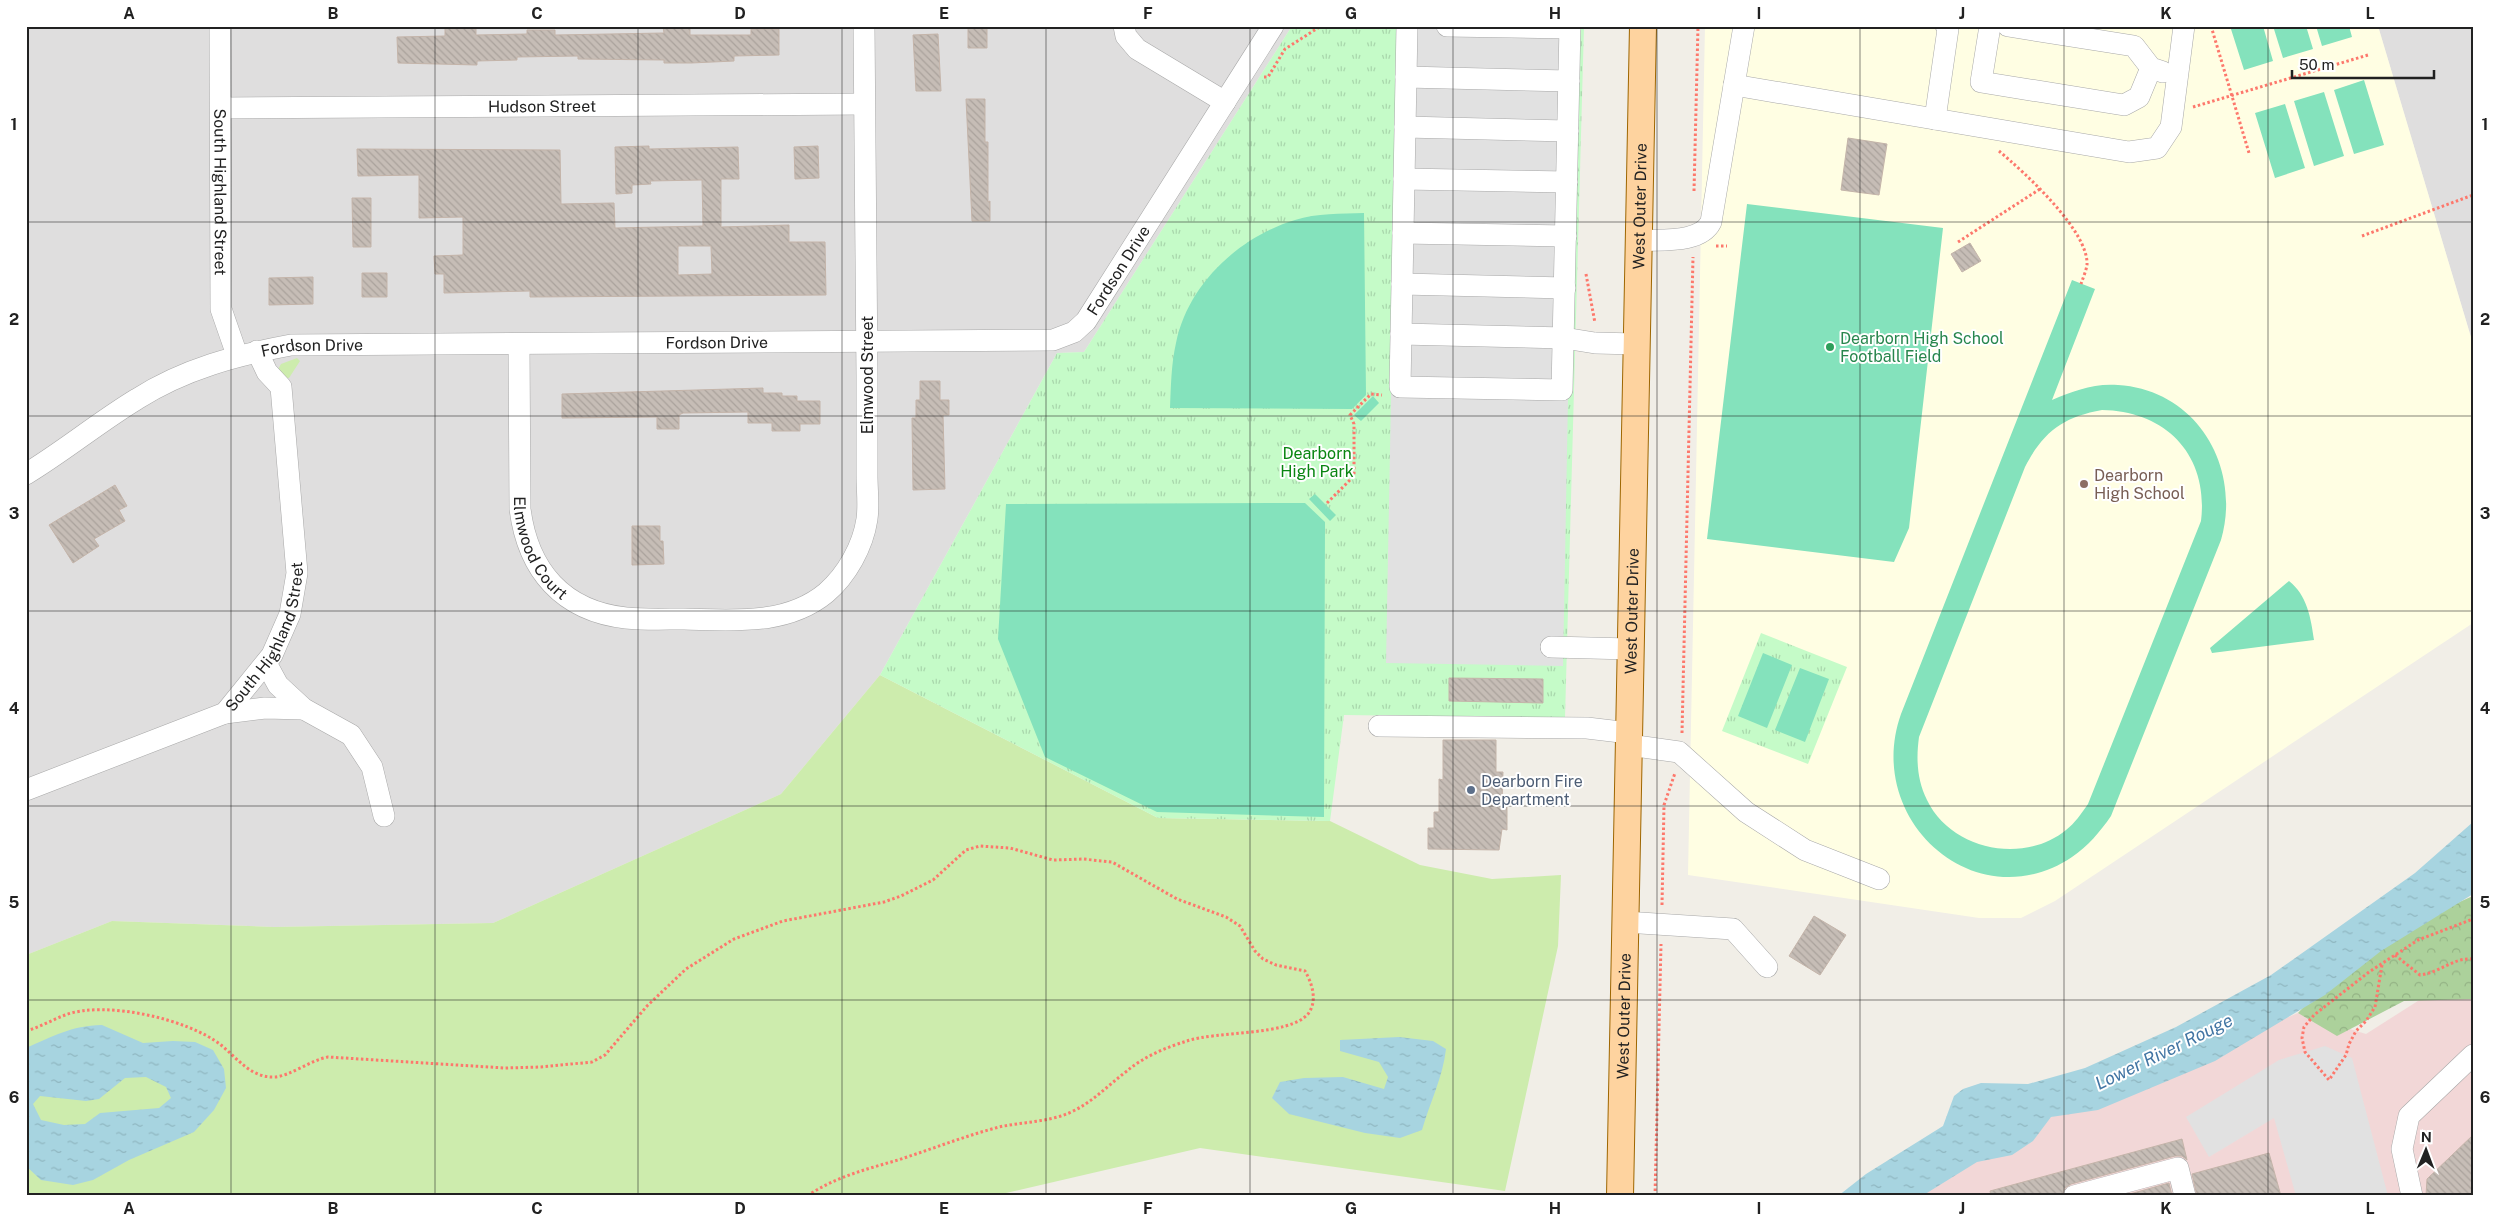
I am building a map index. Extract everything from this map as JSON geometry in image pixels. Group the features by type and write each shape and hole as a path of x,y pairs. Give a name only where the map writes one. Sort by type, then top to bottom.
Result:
{"main road":[{"name":"West Outer Drive","path":"1620,1196 1643,26"}],"street":[{"name":"South Highland Street","path":"220,26 221,310 237,356"},
{"name":"Elmwood Street","path":"713,620 756,619 790,613 825,593 848,567 856,553 867,519 868,341 864,26"},
{"path":"1124,26 1126,36 1137,49 1225,102"},
{"name":"Fordson Drive","path":"26,474 138,398 169,381 237,356 291,345 1053,340 1074,332 1086,321 1273,26"},
{"path":"1407,26 1400,387 1562,390 1570,27 1447,26"},
{"path":"1638,240 1693,236 1709,227 1744,26"},
{"path":"1935,119 1948,29 1946,26"},
{"path":"1990,26 1981,82 2124,105 2139,97 2151,68"},
{"path":"2008,26 2134,46 2151,68 2178,75"},
{"path":"1734,85 2129,152 2157,148 2171,128 2184,26"},
{"path":"1406,77 1569,81"},
{"name":"Hudson Street","path":"221,108 864,104"},
{"path":"1405,127 1568,131"},
{"path":"1404,179 1567,182"},
{"path":"1403,233 1566,236"},
{"path":"1402,284 1565,288"},
{"path":"1401,334 1564,338 1595,343 1636,344"},
{"name":"Elmwood Court","path":"519,344 520,509 523,530 536,564 558,590 596,613 629,619 713,620"},
{"name":"South Highland Street","path":"26,790 225,713 266,663 284,631 290,614 297,572 281,387 267,372 257,351"},
{"path":"1551,647 1630,649"},
{"path":"266,663 278,685 304,709 351,735 372,766 384,816"},
{"path":"225,713 264,708 304,709"},
{"path":"1379,726 1587,728 1680,752 1746,812 1805,850 1879,879"},
{"path":"1625,922 1732,929 1767,967"},
{"path":"2412,1196 2402,1150 2409,1116 2473,1055"},
{"path":"2074,1196 2178,1168 2185,1196"}],"path":[{"path":"1694,193 1698,26"},
{"path":"2211,26 2249,153"},
{"path":"2173,113 2368,55"},
{"path":"1996,149 2040,189 2082,241 2087,265 2081,284"},
{"path":"1958,242 2040,189"},
{"path":"2362,236 2473,194"},
{"path":"1655,1196 1664,805 1677,769 1682,736 1693,256"},
{"path":"1586,268 1595,323"},
{"path":"1327,504 1354,476 1354,424 1350,415 1371,394 1391,395 1400,387"},
{"path":"26,1031 40,1027 65,1015 84,1011 119,1011 146,1016 194,1030 221,1045 252,1072 276,1077 318,1058 328,1057 505,1068 574,1065 592,1062 605,1055 666,987 686,969 734,939 782,921 884,902 901,896 933,880 966,850 980,846 1010,848 1053,860 1084,859 1112,862 1177,900 1226,917 1240,926 1255,951 1263,959 1276,965 1305,971 1311,981 1312,1006 1307,1014 1297,1021 1254,1032 1211,1035 1171,1046 1128,1069 1090,1102 1067,1114 1000,1127 861,1170 835,1180 807,1196"},
{"path":"2382,965 2375,1007 2356,1031 2348,1044 2346,1056 2329,1080 2305,1052 2302,1038 2304,1027 2314,1015 2394,955 2418,940 2473,920"},
{"path":"2394,955 2420,975 2434,974 2465,958 2473,959"}],"shaded area":[{"path":"26,26 1292,26 1084,352 1057,353 880,675 781,794 493,923 274,927 112,921 26,955"},
{"path":"1398,26 1575,26 1563,666 1386,663"},
{"name":"Dearborn High School","path":"1705,26 2378,26 2473,344 2473,623 2055,901 2021,918 1979,918 1688,875"},
{"path":"2378,26 2473,26 2473,344"},
{"path":"2432,992 2473,995 2473,1196 1890,1196 2051,1117 2298,1013 2366,1034"},
{"path":"2325,1046 2352,1058 2388,1196 2296,1196 2274,1118 2209,1157 2186,1117 2279,1060"}],"green space":[{"name":"Dearborn High Park","path":"1292,26 1584,26 1565,718 1344,715 1330,821 1158,818 880,675 1057,353 1084,352"},
{"path":"2230,26 2263,26 2273,61 2244,70"},
{"path":"2273,26 2306,26 2313,49 2283,58"},
{"path":"2316,26 2349,26 2352,37 2322,46"},
{"path":"2364,80 2384,145 2354,154 2334,90"},
{"path":"2324,92 2344,156 2314,166 2294,101"},
{"path":"2285,104 2305,168 2275,178 2255,113"},
{"name":"Dearborn High School Football Field","path":"1747,204 1943,228 1909,528 1894,562 1707,539"},
{"path":"1364,213 1366,395 1352,409 1170,408 1173,359 1182,321 1204,283 1219,266 1254,238 1295,220 1320,215"},
{"path":"2072,280 2095,289 2052,400 2084,388 2118,385 2146,390 2170,401 2191,417 2207,437 2218,460 2225,486 2226,513 2221,540 2111,816 2103,828 2078,853 2036,874 2000,877 1966,868 1937,850 1913,823 1898,790 1894,753 1901,714","holes":["2102,410 2125,412 2146,418 2164,428 2178,441 2190,457 2198,476 2202,497 2201,521 2088,804 2083,811 2066,830 2049,841 2030,847 2009,849 1989,847 1970,841 1953,831 1938,817 1927,800 1921,785 1918,769 1919,737 2025,467 2032,455 2047,435 2065,422"]},
{"path":"297,358 300,361 289,378 285,378 277,371 281,364"},
{"path":"1373,396 1379,403 1361,421 1354,415"},
{"path":"1315,494 1336,515 1330,521 1309,499"},
{"path":"1305,503 1325,522 1324,817 1157,812 1045,757 998,639 1006,504"},
{"path":"2289,581 2304,600 2310,615 2314,640 2212,653 2210,648"},
{"path":"1761,633 1847,667 1808,764 1722,731"},
{"path":"1763,653 1792,665 1767,728 1738,716"},
{"path":"1800,668 1829,679 1805,742 1775,730"},
{"path":"880,675 1158,818 1330,821 1420,865 1492,879 1561,875 1558,946 1505,1191 1200,1148 993,1196 26,1196 26,955 112,921 274,927 493,923 781,794"},
{"path":"2473,896 2473,999 2404,1001 2337,1036 2298,1013 2325,984 2405,926"}],"water":[{"name":"Lower River Rouge","path":"2473,822 2473,894 2381,951 2325,995 2215,1061 2098,1110 2051,1117 2033,1141 2012,1155 1977,1162 1922,1196 1838,1196 1866,1174 1943,1126 1954,1096 1963,1089 1981,1083 2028,1084 2085,1068 2176,1027 2271,975 2415,873"},
{"path":"102,1025 143,1043 195,1042 213,1050 224,1069 226,1088 214,1110 194,1132 129,1160 93,1180 73,1185 41,1180 26,1166 26,1048 62,1032","holes":["146,1077 166,1087 171,1098 159,1108 100,1113 85,1124 64,1125 41,1120 33,1104 40,1096 86,1101 99,1099 125,1078"]},
{"path":"1399,1037 1433,1041 1446,1049 1439,1080 1422,1130 1400,1138 1365,1133 1289,1114 1272,1098 1280,1082 1304,1078 1343,1077 1384,1089 1388,1077 1379,1062 1340,1051 1340,1040"}],"building":[{"path":"445,26 476,29 476,35 527,34 527,30 555,30 555,35 664,33 663,26 690,26 690,35 751,35 751,29 779,29 779,55 734,56 734,61 691,63 664,63 664,60 578,59 578,56 517,57 517,60 477,61 477,65 398,63 397,37 445,36"},
{"path":"968,28 987,28 987,48 968,48"},
{"path":"938,34 941,91 916,91 913,35"},
{"path":"966,99 985,99 985,142 988,142 988,202 990,201 990,221 972,221"},
{"path":"1848,138 1887,144 1879,195 1841,190"},
{"path":"649,146 649,149 738,147 739,179 721,179 721,227 789,225 789,242 825,242 826,295 530,297 530,291 444,293 444,274 435,274 434,256 463,255 463,217 419,218 419,175 358,176 357,149 560,150 561,204 614,203 615,228 703,226 702,180 650,181 651,184 632,185 632,193 616,194 615,147","holes":["678,246 711,246 712,274 678,275"]},
{"path":"818,146 819,178 795,179 794,147"},
{"path":"352,198 371,198 371,247 353,247"},
{"path":"1970,243 1981,261 1962,272 1951,254"},
{"path":"362,273 387,273 387,297 362,297"},
{"path":"313,277 313,304 269,305 269,278"},
{"path":"920,381 940,381 940,400 949,400 949,415 943,415 945,489 913,490 912,418 916,418 916,400 920,400"},
{"path":"763,388 763,393 782,393 782,396 797,396 797,401 820,401 820,424 800,424 800,431 772,431 772,423 748,423 748,412 683,413 679,415 679,429 657,429 657,417 562,418 562,394"},
{"path":"115,485 127,506 119,510 125,521 94,539 99,546 73,563 49,525"},
{"path":"632,526 660,526 660,541 663,541 664,564 632,565"},
{"path":"1449,678 1543,679 1543,703 1449,701"},
{"name":"Dearborn Fire Department","path":"1443,740 1496,740 1496,772 1503,772 1502,801 1507,801 1507,830 1502,829 1499,850 1428,849 1428,828 1434,828 1434,812 1439,812 1439,779 1443,780"},
{"path":"1814,916 1846,935 1820,975 1789,956"},
{"path":"2473,1135 2473,1196 2426,1196 2427,1179"},
{"path":"2182,1139 2187,1160 2182,1156 2175,1156 2071,1184 2065,1188 2062,1196 1991,1196 1990,1191"},
{"path":"2269,1153 2281,1196 2197,1196 2192,1174"},
{"path":"2169,1183 2172,1196 2123,1196"}],"place":[{"name":"Dearborn High School Football Field","path":"1830,347"},
{"name":"Dearborn High School","path":"2084,484"},
{"name":"Dearborn Fire Department","path":"1471,790"}]}
